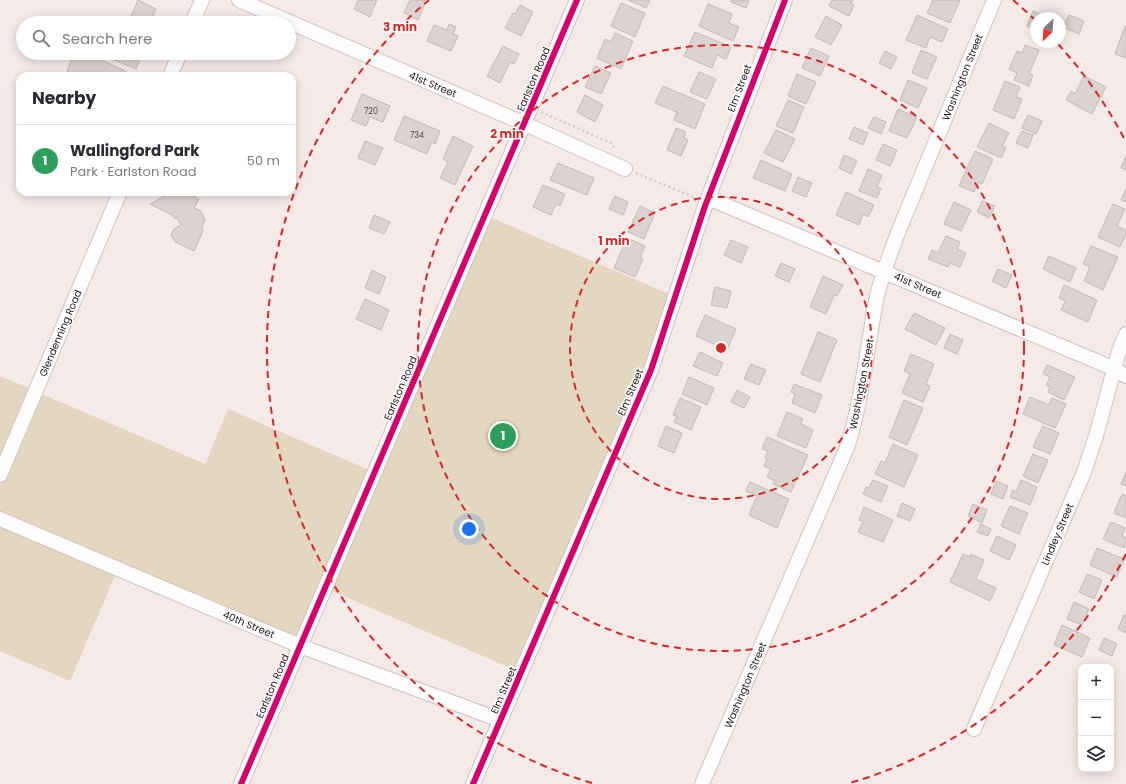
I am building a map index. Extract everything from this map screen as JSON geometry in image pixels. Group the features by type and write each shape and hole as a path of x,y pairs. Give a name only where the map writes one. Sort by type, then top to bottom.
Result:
{"street":[{"path":"195,16 202,0"},
{"name":"41st Street","path":"239,0 276,16"},
{"name":"Earlston Road","path":"241,784 578,0"},
{"name":"Elm Street","path":"473,784 651,370 708,198 784,0"},
{"name":"Washington Street","path":"702,784 848,445 859,403 878,295 884,271 897,235 994,0"},
{"name":"41st Street","path":"296,25 626,169"},
{"path":"172,72 177,60"},
{"name":"Glendenning Road","path":"0,475 118,196"},
{"name":"41st Street","path":"708,198 884,271 1114,369 1126,376"},
{"name":"Lindley Street","path":"974,728 1084,472 1096,436 1119,351 1126,334"},
{"name":"40th Street","path":"0,519 300,646 500,720"}],"shaded area":[{"path":"487,216 674,296 515,670 320,586 297,638 121,562 70,681 0,651 0,376 205,464 228,409 376,473"}],"building":[{"path":"138,0 156,9 153,16 131,16"},
{"path":"358,0 377,0 370,17 354,9"},
{"path":"410,0 426,1 418,20 404,13"},
{"path":"628,0 650,0 646,8"},
{"path":"731,0 749,0 746,8 731,2"},
{"path":"832,0 853,0 851,3 854,5 849,16 829,6"},
{"path":"933,0 960,0 950,23 927,13"},
{"path":"621,3 645,13 635,37 611,26"},
{"path":"708,4 732,14 729,23 739,27 733,41 699,26"},
{"path":"520,5 533,12 521,36 505,28 513,13 515,14"},
{"path":"917,15 948,29 942,42 930,37 926,48 906,40"},
{"path":"1069,15 1084,21 1079,34 1066,28 1066,21"},
{"path":"826,16 842,25 831,45 815,37"},
{"path":"1030,18 1030,27 1027,26"},
{"path":"449,24 456,27 453,34 458,36 451,51 427,41 434,25 447,30"},
{"path":"1126,26 1126,58 1115,54"},
{"path":"695,32 731,47 726,59 717,55 712,68 684,56"},
{"path":"615,33 633,41 621,69 597,58 605,39 611,42"},
{"path":"1025,45 1039,50 1029,74 1033,75 1029,86 1014,80 1017,73 1009,69 1017,51 1022,53"},
{"path":"503,46 519,54 514,64 510,62 500,83 487,76"},
{"path":"811,48 829,56 820,76 802,68"},
{"path":"921,50 937,57 927,79 912,73"},
{"path":"885,51 897,57 891,69 879,63"},
{"path":"71,60 101,60 126,71 69,72 67,71"},
{"path":"115,60 140,60 136,69"},
{"path":"595,66 611,73 601,94 585,87"},
{"path":"699,72 716,79 707,99 690,92"},
{"path":"797,74 816,82 806,104 788,96"},
{"path":"1084,76 1106,87 1092,114 1066,100 1071,91 1075,94"},
{"path":"908,80 927,88 918,108 900,100"},
{"path":"1005,81 1020,87 1016,97 1022,99 1014,119 993,110"},
{"path":"663,86 705,104 695,129 674,120 677,112 655,103"},
{"path":"362,94 390,106 383,122 370,117 366,126 351,120"},
{"path":"585,95 603,105 595,122 577,112"},
{"path":"788,100 804,107 793,133 776,126"},
{"path":"898,109 917,117 907,138 889,131"},
{"path":"1028,115 1042,121 1036,134 1022,128"},
{"path":"404,116 440,131 435,144 432,142 427,154 394,140"},
{"path":"874,117 886,122 881,134 868,128"},
{"path":"989,123 1009,133 1002,146 1006,148 1001,158 977,147"},
{"path":"854,127 868,133 863,145 849,139"},
{"path":"676,128 686,132 684,138 688,140 681,156 667,150"},
{"path":"776,130 795,139 783,162 764,153"},
{"path":"1022,131 1033,135 1028,148 1016,143"},
{"path":"453,136 473,146 455,185 440,178 448,162 443,159"},
{"path":"365,141 383,148 375,165 358,158"},
{"path":"883,144 897,150 890,166 876,160"},
{"path":"975,151 993,159 982,184 979,182 974,192 959,186"},
{"path":"844,155 857,161 851,174 839,168"},
{"path":"1126,156 1126,170 1121,168"},
{"path":"761,160 792,174 785,191 753,178"},
{"path":"558,163 594,178 587,195 550,180"},
{"path":"868,169 882,175 877,187 881,188 877,198 859,191"},
{"path":"798,177 812,183 806,197 792,191"},
{"path":"543,185 565,194 560,206 556,204 551,215 533,207"},
{"path":"1126,189 1126,202 1121,200"},
{"path":"846,192 874,205 868,217 863,214 859,225 836,215"},
{"path":"165,196 193,196 199,199 194,208 201,211 205,220 202,227 203,231 194,251 175,242 171,235 174,229 181,225 177,218 175,219 172,215 150,204"},
{"path":"615,196 628,202 623,215 609,209"},
{"path":"982,201 995,206 989,218 977,212"},
{"path":"954,202 971,210 961,231 944,224"},
{"path":"1113,204 1125,209 1117,226 1126,230 1126,234 1120,247 1098,237"},
{"path":"640,206 655,213 644,239 628,232"},
{"path":"374,215 390,222 384,234 369,228"},
{"path":"946,236 960,242 957,249 966,253 960,267 950,263 948,267 928,259 932,250 938,253"},
{"path":"627,238 645,246 640,258 643,259 635,277 614,268"},
{"path":"731,240 748,247 741,263 724,255"},
{"path":"1091,246 1118,257 1103,290 1084,281 1090,267 1083,264"},
{"path":"1049,256 1076,268 1070,282 1043,269"},
{"path":"781,263 795,269 789,282 775,276"},
{"path":"998,269 1012,275 1006,288 992,281"},
{"path":"372,270 386,277 379,294 365,288"},
{"path":"823,276 843,285 837,296 834,295 826,314 810,307"},
{"path":"1064,285 1097,300 1088,322 1061,310 1065,301 1059,298"},
{"path":"715,287 731,291 727,308 711,305"},
{"path":"365,299 389,310 381,330 356,319"},
{"path":"914,313 945,328 936,345 905,329"},
{"path":"705,315 736,329 727,350 696,336"},
{"path":"818,332 837,340 820,382 801,374"},
{"path":"950,334 963,340 957,354 944,348"},
{"path":"700,352 723,363 717,376 693,366"},
{"path":"911,354 934,364 926,384 930,386 923,402 902,393 910,374 904,371"},
{"path":"751,364 766,370 759,385 744,379"},
{"path":"1047,365 1075,377 1064,400 1048,392 1050,387 1046,385 1050,377 1043,374"},
{"path":"689,377 714,388 707,405 682,394"},
{"path":"794,384 822,395 815,413 792,403 795,394 791,392"},
{"path":"737,390 750,397 744,408 731,402"},
{"path":"1030,397 1049,405 1052,398 1066,404 1055,428 1023,414"},
{"path":"680,398 701,407 691,430 674,422 677,416 673,415"},
{"path":"904,400 923,408 907,445 889,437"},
{"path":"787,412 803,419 801,424 813,430 806,448 777,436"},
{"path":"666,426 682,433 674,453 658,446"},
{"path":"1043,426 1059,433 1050,454 1033,447"},
{"path":"767,437 808,455 791,492 773,484 775,481 767,477 771,469 764,466 768,451 762,449"},
{"path":"893,444 918,455 904,487 875,474 881,461 885,463"},
{"path":"1033,454 1048,460 1038,483 1023,476"},
{"path":"1126,472 1126,486 1121,484"},
{"path":"873,480 888,486 881,502 863,494 866,487 869,488"},
{"path":"1021,480 1037,487 1030,505 1010,497 1013,490 1016,492"},
{"path":"996,481 1008,486 1003,499 991,494"},
{"path":"750,482 789,499 777,528 749,515 757,496 746,491"},
{"path":"1122,494 1126,496 1126,518 1114,513"},
{"path":"902,503 915,509 910,521 897,516"},
{"path":"973,504 987,510 982,523 968,516"},
{"path":"1010,506 1028,513 1019,534 1001,526"},
{"path":"864,507 893,520 883,542 858,532 863,521 859,520"},
{"path":"1111,522 1125,528 1122,536 1126,538 1124,548 1103,539"},
{"path":"981,524 991,529 988,536 977,532"},
{"path":"997,536 1016,545 1009,560 990,551"},
{"path":"1097,548 1124,559 1117,577 1090,565"},
{"path":"963,554 970,557 971,554 984,560 976,579 996,588 990,601 950,582"},
{"path":"1087,574 1102,580 1094,599 1079,592"},
{"path":"1074,602 1089,609 1082,625 1067,619"},
{"path":"1124,615 1126,616 1126,633 1118,629"},
{"path":"1062,625 1090,638 1082,657 1054,645"},
{"path":"1104,638 1117,644 1112,656 1099,650"}],"cycle path":[{"path":"241,784 577,0"},
{"path":"473,784 651,370 705,206 785,0"}],"place":[{"name":"Wallingford Park","path":"503,436"}]}
